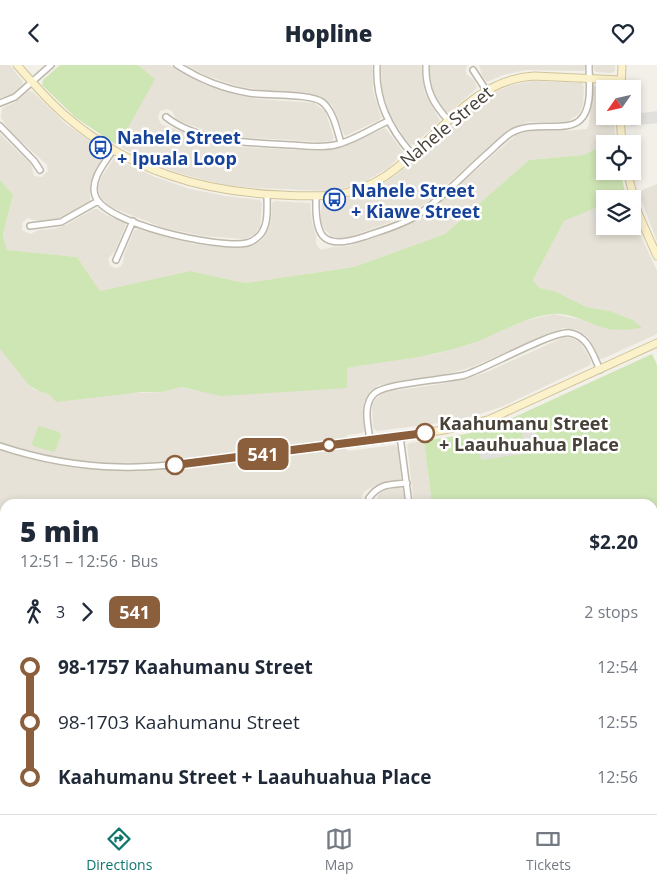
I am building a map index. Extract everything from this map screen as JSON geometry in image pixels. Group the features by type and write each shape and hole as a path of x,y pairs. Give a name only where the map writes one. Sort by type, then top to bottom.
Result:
{"street":[{"name":"Nahele Street","path":"17,65 55,106 74,123 113,150 155,171 188,182 234,192 316,197 341,195 366,187 390,173 486,90 508,80 527,76 621,79"},
{"path":"0,103 12,99 51,65"},
{"path":"177,65 202,79 234,90 317,99 330,111 341,143"},
{"path":"377,65 381,105 395,134 412,154"},
{"path":"426,65 426,80 429,93 434,104 449,121"},
{"path":"316,197 317,226 323,236 332,242 346,242 404,222 427,208 512,133 531,126 568,126 580,121 587,107 589,65"},
{"path":"621,79 622,65"},
{"path":"473,70 486,90"},
{"path":"166,117 176,125 184,128 230,140 258,144 321,147 341,143 388,121"},
{"path":"0,126 40,169"},
{"path":"113,150 95,179 94,191 98,201 106,210 162,232 189,239 246,243 257,238 264,229 267,195"},
{"path":"629,180 638,213 657,256"},
{"path":"30,226 61,222 98,201"},
{"path":"116,260 133,221"},
{"path":"370,440 368,406 372,397 381,389 465,375 559,333 574,333 582,338 589,346 600,370"},
{"path":"0,446 28,455 70,463 135,468 169,466 451,429 488,420 657,343"},
{"path":"400,436 409,499"},
{"path":"369,498 381,487 407,483"}],"shaded area":[{"path":"0,65 10,65 23,82 11,95 0,98"},
{"path":"138,65 170,65 203,84 237,95 258,99 314,103 325,111 334,138 331,141 323,142 235,137 210,132 182,122 176,119 172,111 167,109 160,111 158,118 161,124 199,138 240,147 322,151 348,145 385,128 403,153 388,168 366,181 353,186 326,191 232,186 175,172 118,146 154,79"},
{"path":"186,65 372,65 373,91 381,118 345,136 332,105 320,96 309,93 267,91 236,86 205,75"},
{"path":"381,65 421,65 424,91 440,121 413,145 404,137 389,113 382,90"},
{"path":"430,65 468,65 466,74 474,80 477,88 450,112 446,112 437,100 433,89 430,78"},
{"path":"479,65 585,65 582,71 526,70 503,75 487,82 482,76"},
{"path":"594,65 615,65 615,71 611,73 596,72"},
{"path":"533,81 582,83 584,87 583,105 579,114 567,122 528,122 508,130 426,203 405,217 343,239 332,237 324,229 320,220 322,203 356,196 378,187 400,172 486,96 512,85"},
{"path":"596,85 596,125 614,125 615,135 596,135 596,149 584,155 529,160 445,234 354,267 245,283 190,271 100,291 77,257 7,250 3,235 13,195 0,180 0,134 31,164 34,176 42,177 48,171 47,165 10,131 1,118 2,108 15,102 29,91 33,92 66,124 105,153 90,183 90,201 67,215 56,219 38,221 27,218 22,223 22,230 30,234 39,230 53,229 66,225 97,209 126,225 115,251 108,259 110,266 116,268 120,267 123,263 124,254 134,231 137,229 193,244 238,248 254,245 262,240 268,231 271,221 272,203 275,201 310,203 316,244 321,250 349,246 402,227 432,209 516,135 535,130 565,131 587,129 593,87"},
{"path":"657,111 657,123 641,125 641,113"},
{"path":"114,158 155,177 190,189 260,200 262,204 260,227 255,234 245,239 203,236 164,228 111,207 101,198 98,188 101,178"},
{"path":"657,184 657,241 641,200 641,191"},
{"path":"596,207 596,228 589,210"},
{"path":"589,210 596,228 596,235 599,235 600,238 608,235 641,235 657,271 657,334 602,359 599,358 587,336 577,330 563,328 472,367 444,375 379,385 372,390 364,402 364,431 347,435 347,451 395,445 398,449 401,478 398,481 378,484 365,491 361,497 362,499 0,499 0,349 33,389 49,393 53,396 162,392 181,387 196,391 346,388 346,368 436,354 468,345 524,321 554,314 582,320 608,329 641,328 633,320 610,311 586,307 554,291 538,288 533,280 564,221"},
{"path":"564,337 580,342 591,361 590,365 501,407 471,417 377,431 373,428 372,406 381,394 466,379 487,372"},
{"path":"534,420 536,438 523,440 521,422"},
{"path":"424,441 431,499 413,499 407,445"},
{"path":"522,441 523,445 528,445 529,453 481,460 479,447"},
{"path":"399,487 403,490 404,499 377,499 380,491"}],"green space":[{"path":"60,65 138,65 155,79 118,146 75,117 42,85 43,80"},
{"path":"596,149 596,180 622,180 625,190 596,190 596,208 564,221 533,280 539,288 554,291 586,307 610,311 633,320 642,328 608,329 566,315 553,314 531,319 478,341 452,349 422,356 347,368 347,388 221,396 181,387 162,392 142,392 56,402 47,394 28,384 0,349 0,180 13,195 3,235 7,250 77,257 100,291 190,271 245,283 354,267 445,234 529,160 584,155"},
{"path":"652,354 657,365 657,499 431,499 424,441 466,434 499,424"},
{"path":"40,426 59,432 61,435 55,451 33,446 32,443"}],"bus line":[{"name":"541","path":"175,465 425,433"}],"place":[{"name":"Nahele Street + Ipuala Loop","path":"101,147"},
{"name":"Nahele Street + Kiawe Street","path":"335,200"},
{"name":"Kaahumanu Street + Laauhuahua Place","path":"425,433"}]}
